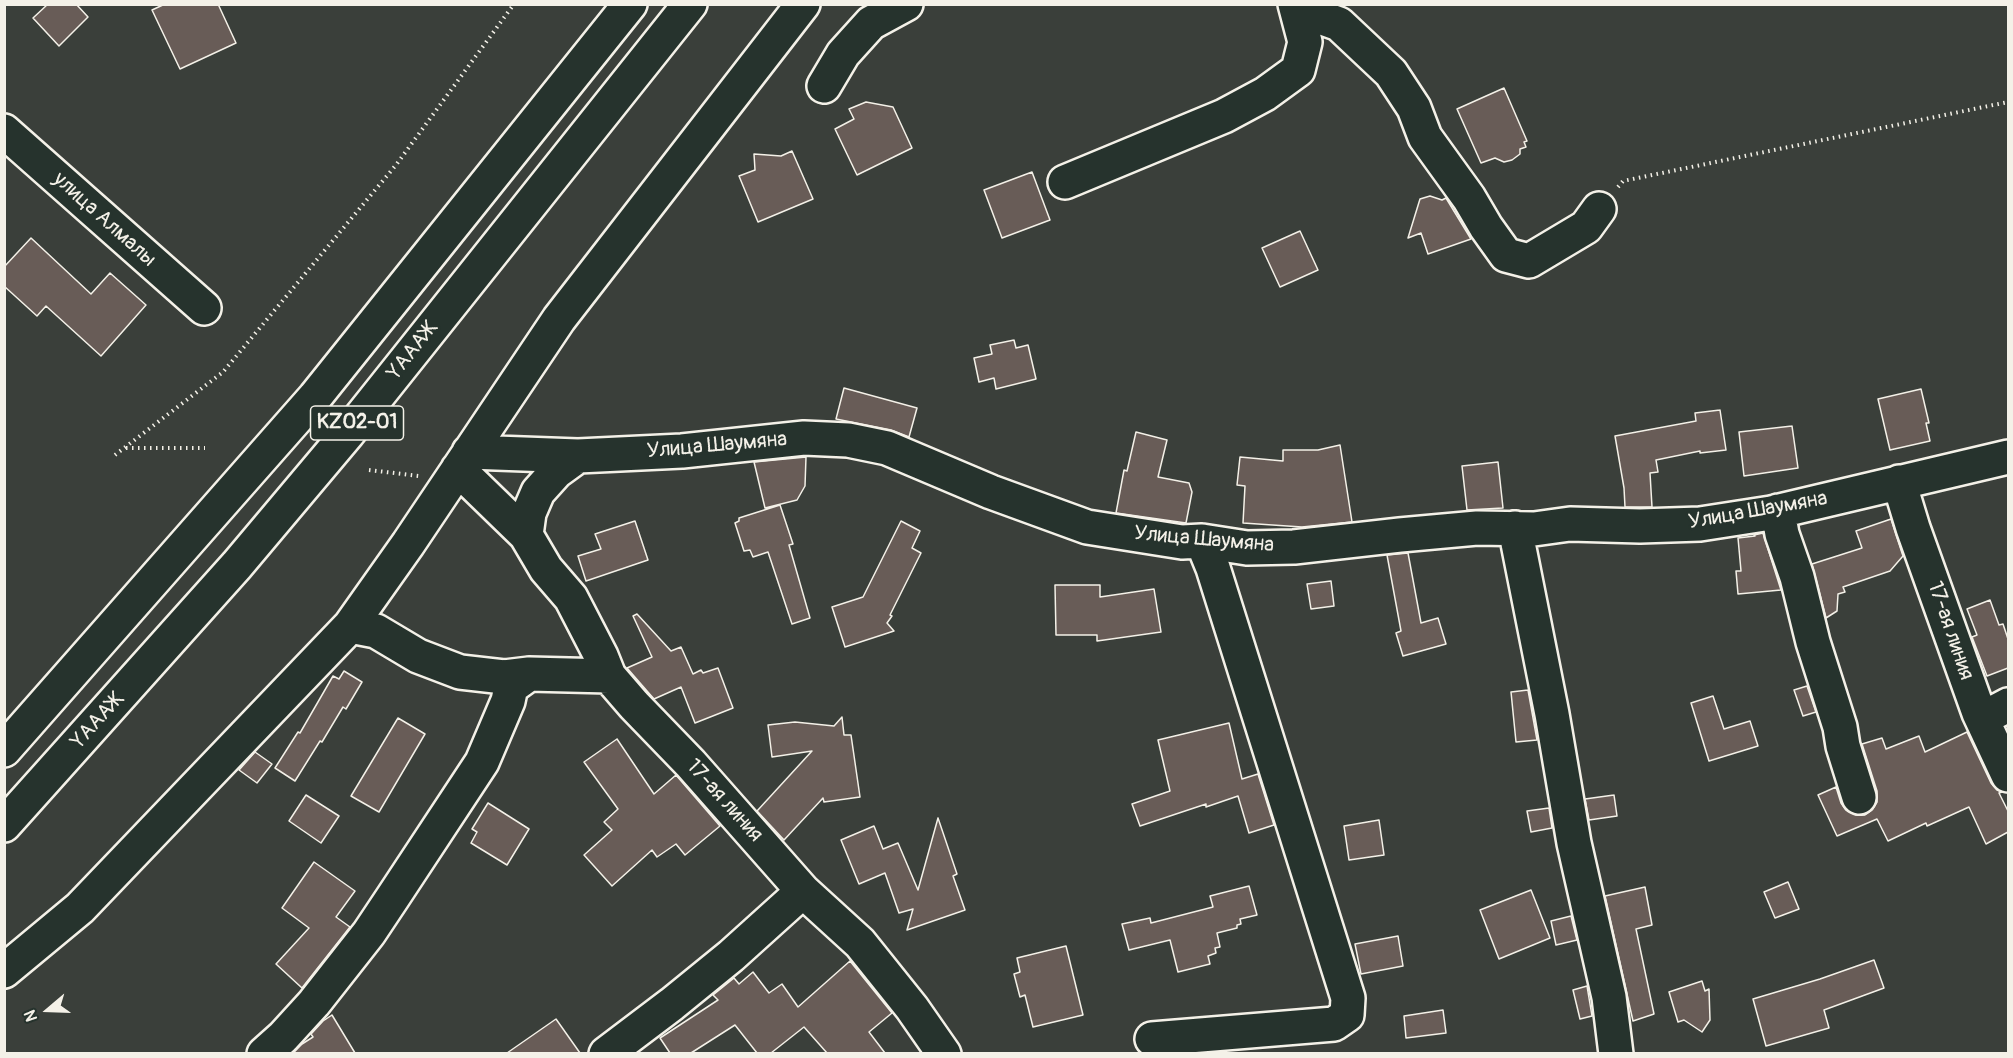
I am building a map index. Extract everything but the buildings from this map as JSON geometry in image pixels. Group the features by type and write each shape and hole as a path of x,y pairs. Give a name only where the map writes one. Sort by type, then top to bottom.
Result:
{"main road":[{"name":"KZ02-01","path":"4,750 315,397 630,4"},
{"name":"ҮАААЖ","path":"4,825 237,565 348,433 690,4"},
{"path":"4,971 80,908 350,626 559,319 803,4"},
{"path":"824,86 843,54 871,23 906,4"},
{"path":"1065,182 1224,116 1265,94 1298,70 1305,42 1297,4"},
{"path":"1297,4 1306,12 1339,24 1391,73 1414,108 1425,137 1506,255 1530,261 1586,227 1599,209"},
{"name":"улица Алмалы","path":"4,131 204,308"},
{"name":"Улица Шаумяна","path":"460,467 578,456 682,451 804,438 848,440 887,448 991,492 1087,528 1182,542 1202,541 1247,548 1294,547 1477,528 1534,529 1570,524 1640,526 1700,524 1778,511 2008,457"},
{"path":"526,535 529,513 537,492 556,472 578,456"},
{"name":"17-ая линия","path":"460,467 526,535 546,569 571,598 602,656 609,676 692,764 802,891 860,943 912,1008 944,1053"},
{"name":"17-ая линия","path":"1899,482 1913,528 1994,709 2008,775"},
{"path":"1778,511 1782,534 1797,577 1859,797"},
{"path":"1515,528 1552,714 1574,843 1609,997 1616,1053"},
{"path":"1152,1039 1334,1024 1347,1015 1348,998 1213,568 1202,541"},
{"path":"350,626 376,631 418,656 460,672 504,677 529,674 609,676"},
{"path":"460,672 497,700 503,713"},
{"path":"264,1053 283,1037 314,1003 369,933 482,762 508,701 511,687 529,674"},
{"path":"606,1053 731,956 802,891"}],"path":[{"path":"115,455 223,372 396,165 514,4"},
{"path":"1599,209 1623,181 2008,102"},
{"path":"126,448 205,448"},
{"path":"369,470 460,467"}]}
